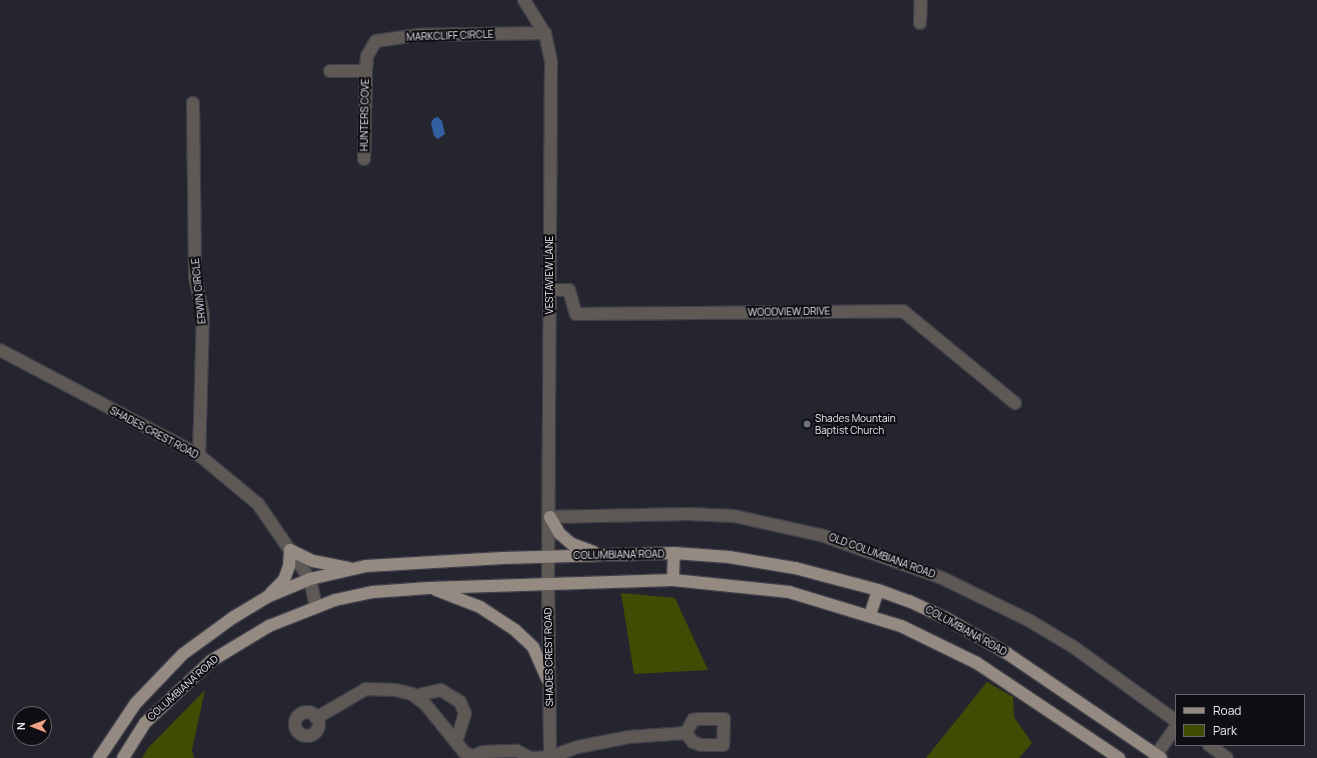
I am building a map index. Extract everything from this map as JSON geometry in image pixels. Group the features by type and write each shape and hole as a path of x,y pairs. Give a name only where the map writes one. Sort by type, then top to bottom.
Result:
{"main road":[{"path":"550,517 560,534 572,544 602,555"},
{"path":"267,597 284,580 289,566 290,550 313,561 353,569"},
{"path":"673,580 674,554"},
{"name":"COLUMBIANA ROAD","path":"99,758 136,703 183,654 234,617 267,597 310,579 374,565 548,556 674,554 758,561 829,576 878,590 944,617 974,633 1069,694 1157,757"},
{"name":"COLUMBIANA ROAD","path":"123,758 145,723 203,667 229,648 269,626 335,600 373,592 429,588 673,580 790,592 870,615 963,654 1119,758"},
{"path":"429,588 474,604 498,617 533,647 548,680"},
{"path":"870,615 878,590"}],"street":[{"name":"VESTAVIEW LANE","path":"524,0 545,33 552,62 549,290 550,517 548,556"},
{"path":"920,22 921,0"},
{"name":"MARKCLIFF CIRCLE","path":"366,71 367,56 376,41 417,35 545,33"},
{"path":"330,71 366,71"},
{"name":"HUNTERS COVE","path":"364,159 366,71"},
{"name":"ERWIN CIRCLE","path":"193,103 195,277 203,315 199,455"},
{"name":"WOODVIEW DRIVE","path":"549,290 569,290 576,314 903,311 1015,403"},
{"name":"SHADES CREST ROAD","path":"0,350 199,455 258,504 310,579 316,607"},
{"name":"OLD COLUMBIANA ROAD","path":"550,517 688,514 734,516 824,536 942,578 1030,621 1072,646 1175,720"},
{"name":"SHADES CREST ROAD","path":"548,556 548,680 550,757"},
{"path":"316,718 366,689 396,690 412,694 417,698 464,752 475,757 483,752 517,751 530,758 550,757 578,747 629,737 686,733"},
{"path":"417,698 427,693 441,690 460,702 465,713 456,742"},
{"path":"1157,757 1175,728"},
{"path":"1210,746 1227,758"}],"green space":[{"path":"621,593 675,598 708,670 634,674"},
{"path":"987,682 1013,697 1014,717 1032,743 1019,758 926,758"},
{"path":"205,690 192,750 194,758 142,758 148,748"}],"water":[{"path":"438,117 442,121 445,134 438,139 434,136 431,123 434,118"}],"place":[{"name":"Shades Mountain Baptist Church","path":"807,424"}]}
